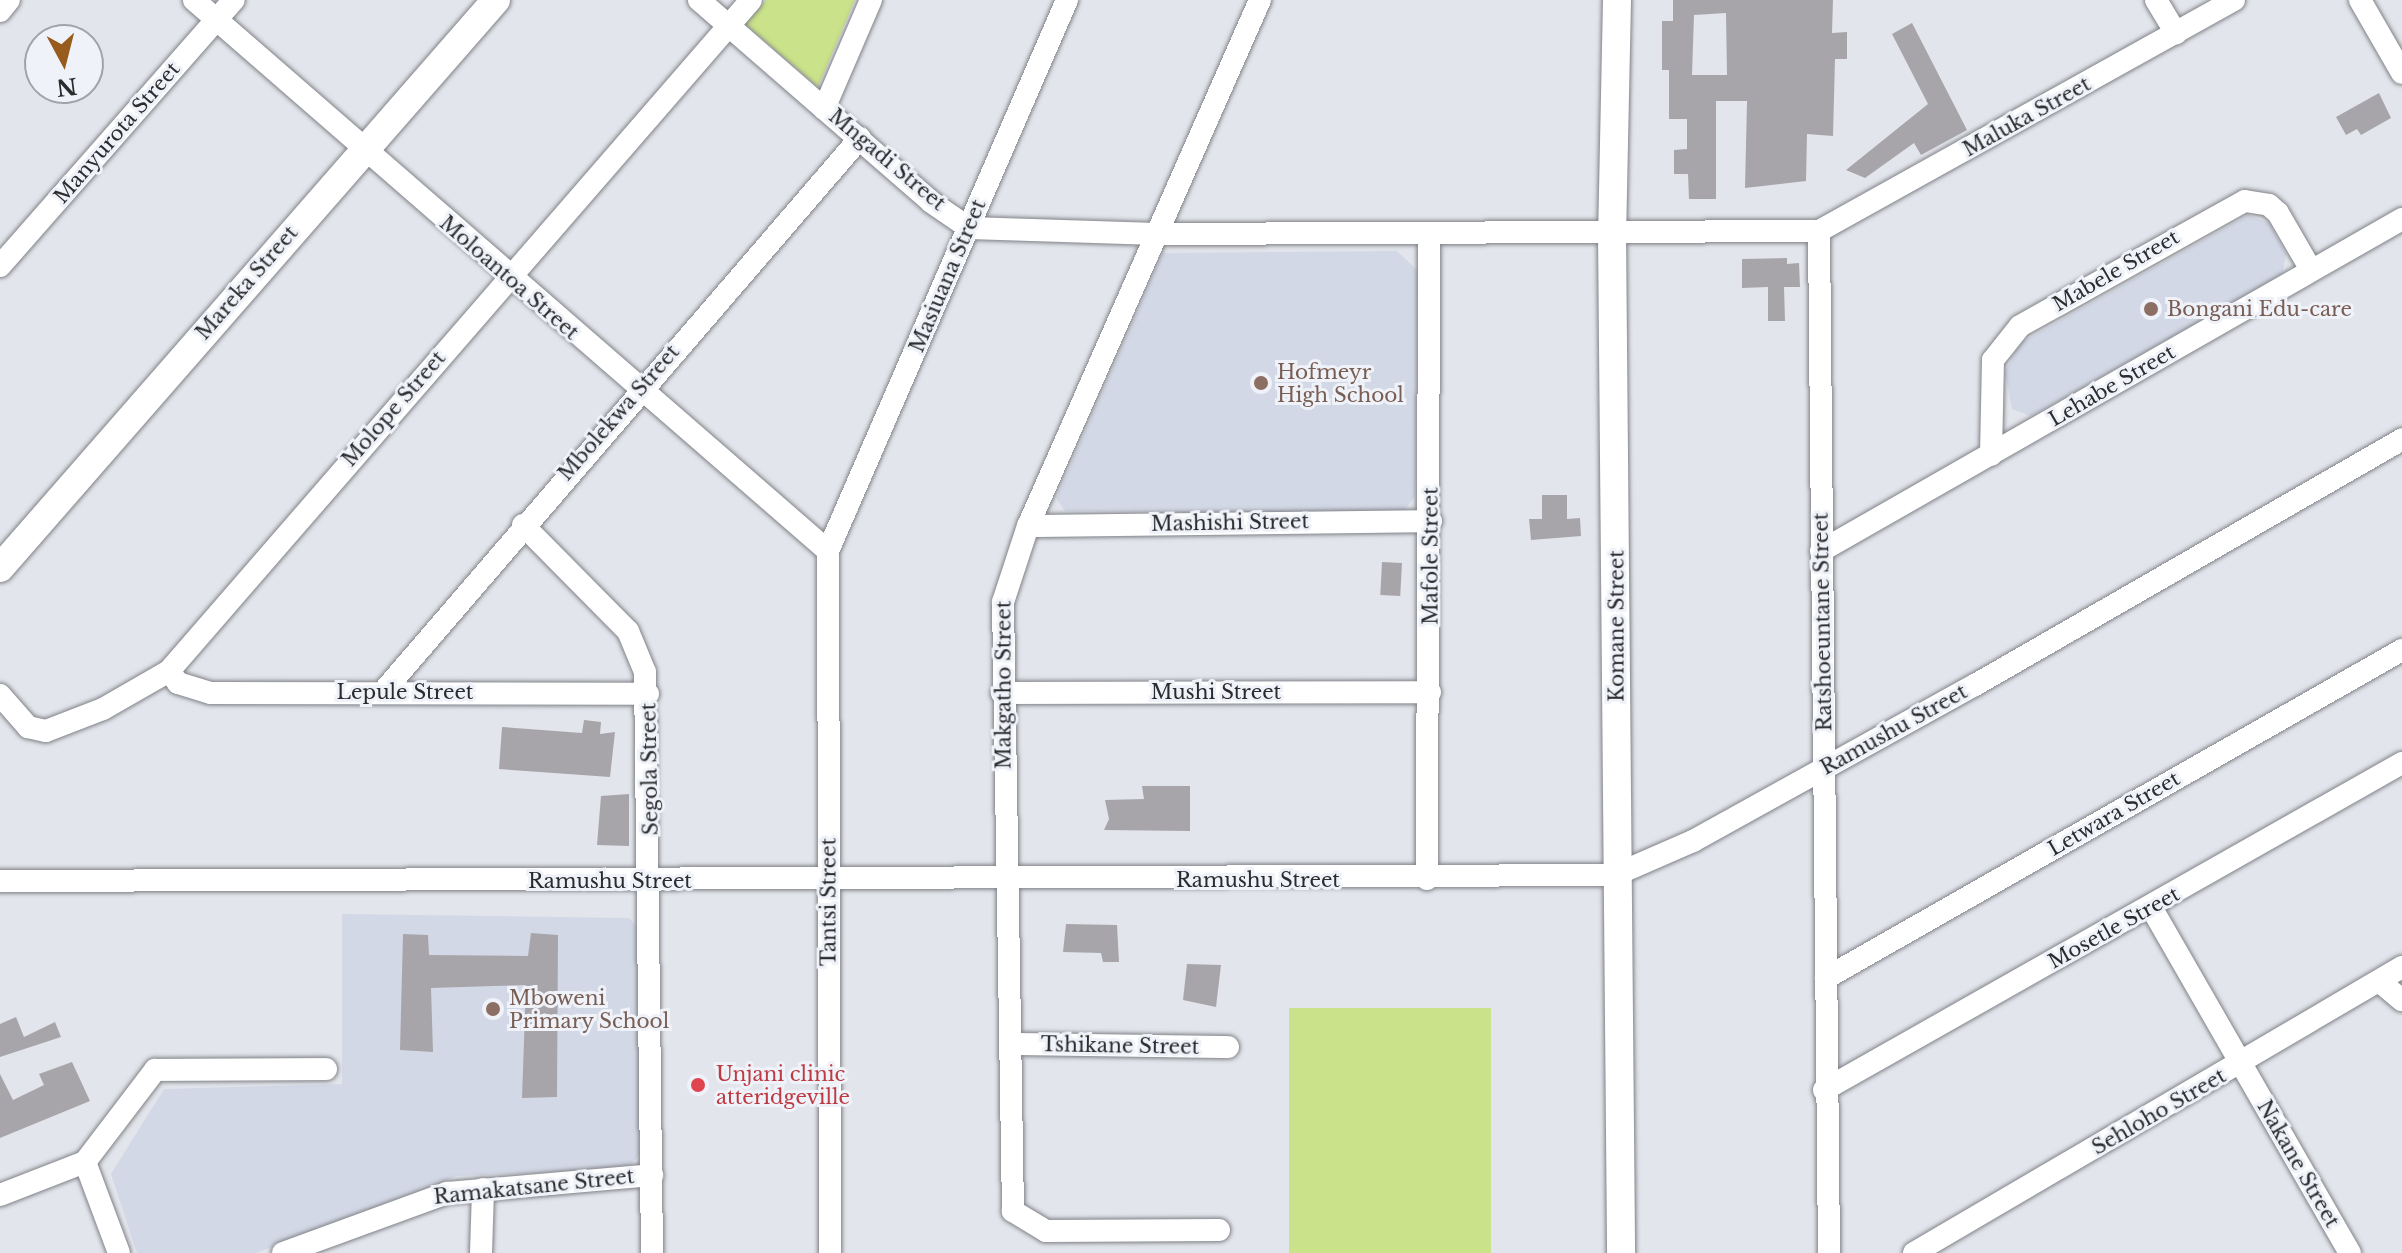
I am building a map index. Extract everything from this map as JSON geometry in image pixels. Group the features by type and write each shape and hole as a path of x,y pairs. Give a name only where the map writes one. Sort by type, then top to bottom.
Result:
{"street":[{"path":"0,11 9,0"},
{"name":"Moloantoa Street","path":"194,0 508,277 828,551"},
{"name":"Manyurota Street","path":"0,266 234,0"},
{"name":"Mareka Street","path":"0,568 496,0"},
{"name":"Mngadi Street","path":"699,0 824,109 969,228"},
{"name":"Molope Street","path":"0,695 28,727 46,731 103,709 169,671 751,0"},
{"path":"824,109 871,0"},
{"name":"Masiuana Street","path":"828,551 1067,0"},
{"name":"Makgatho Street","path":"1219,1230 1046,1231 1018,1219 1011,1199 1012,1044 1004,880 1002,693 1005,584 1260,0"},
{"name":"Komane Street","path":"1617,0 1612,232 1615,875 1621,1253"},
{"path":"2156,0 2176,33"},
{"name":"Maluka Street","path":"1819,231 2234,0"},
{"path":"2360,0 2402,73"},
{"name":"Mbolekwa Street","path":"383,692 639,390 860,138"},
{"name":"Mabele Street","path":"1991,455 1993,360 2020,326 2245,201 2269,205 2278,213 2311,270"},
{"name":"Lehabe Street","path":"1821,551 2402,219"},
{"path":"969,228 1157,234 1819,231"},
{"name":"Ratshoeuntane Street","path":"1819,231 1821,551 1827,767 1824,1090 1829,1253"},
{"name":"Mafole Street","path":"1427,879 1431,521 1429,233"},
{"name":"Ramushu Street","path":"0,881 653,882 1427,879 1615,875 1693,841 1827,767 2402,439"},
{"name":"Mashishi Street","path":"1028,526 1431,521"},
{"name":"Segola Street","path":"523,525 628,631 648,694 653,882 652,1253"},
{"name":"Tantsi Street","path":"828,551 830,1253"},
{"name":"Letwara Street","path":"1826,978 2402,650"},
{"name":"Lepule Street","path":"169,671 178,683 211,693 648,694"},
{"name":"Mushi Street","path":"1002,693 1430,692"},
{"name":"Mosetle Street","path":"1824,1090 2402,763"},
{"name":"Nakane Street","path":"2151,907 2350,1253"},
{"name":"Sehloho Street","path":"1914,1253 2241,1065 2402,967"},
{"path":"2379,981 2402,1000"},
{"name":"Tshikane Street","path":"1012,1044 1228,1047"},
{"path":"0,1195 85,1162 155,1070 326,1069"},
{"path":"85,1162 119,1253"},
{"name":"Ramakatsane Street","path":"283,1253 420,1199 483,1189 652,1175"},
{"path":"481,1253 483,1189"}],"shaded area":[{"name":"Bongani Edu-care","path":"2248,215 2269,223 2286,254 2282,275 2031,416 2012,409 2005,372 2020,343"},
{"name":"Hofmeyr High School","path":"1397,251 1418,271 1415,496 1401,514 1065,511 1056,498 1163,253"},
{"name":"Mboweni Primary School","path":"342,914 629,918 643,934 645,1150 626,1169 457,1176 256,1253 137,1253 111,1174 164,1089 342,1084"}],"green space":[{"path":"766,0 855,0 818,87 745,24"},
{"path":"1289,1008 1491,1008 1491,1253 1289,1253"}],"building":[{"path":"1673,0 1833,0 1832,33 1847,32 1847,59 1835,59 1833,136 1807,134 1806,181 1745,188 1747,101 1716,101 1716,199 1689,199 1688,174 1674,174 1674,150 1687,149 1687,119 1669,119 1669,70 1662,70 1662,21 1673,21","holes":["1726,13 1727,75 1692,75 1694,15"]},
{"path":"1912,23 1967,130 1921,155 1914,143 1865,178 1846,170 1928,104 1892,34"},
{"path":"2379,93 2391,118 2361,135 2357,129 2346,135 2336,117"},
{"path":"1787,258 1787,264 1799,263 1800,287 1784,287 1785,321 1768,321 1768,287 1742,288 1742,259"},
{"path":"1542,495 1567,495 1567,519 1580,518 1581,536 1531,540 1529,519 1542,519"},
{"path":"1382,562 1402,563 1400,596 1380,595"},
{"path":"584,720 601,722 600,734 615,732 610,777 499,769 502,727 582,733"},
{"path":"1142,786 1190,786 1190,831 1104,830 1109,819 1105,800 1144,799"},
{"path":"629,794 629,846 597,845 601,796"},
{"path":"1066,924 1117,925 1119,962 1103,962 1101,953 1063,952"},
{"name":"Mboweni Primary School","path":"531,933 558,935 557,1097 522,1098 526,985 431,988 433,1052 400,1050 403,934 428,935 429,955 528,956"},
{"path":"1187,964 1221,965 1216,1007 1183,1000"},
{"path":"16,1017 24,1037 55,1022 61,1037 0,1057 0,1024"},
{"path":"72,1062 90,1101 0,1138 0,1074 13,1100 44,1085 39,1074"}],"place":[{"name":"Bongani Edu-care","path":"2151,309"},
{"name":"Hofmeyr High School","path":"1261,383"},
{"name":"Mboweni Primary School","path":"493,1009"},
{"name":"Unjani clinic atteridgeville","path":"698,1085"}]}
